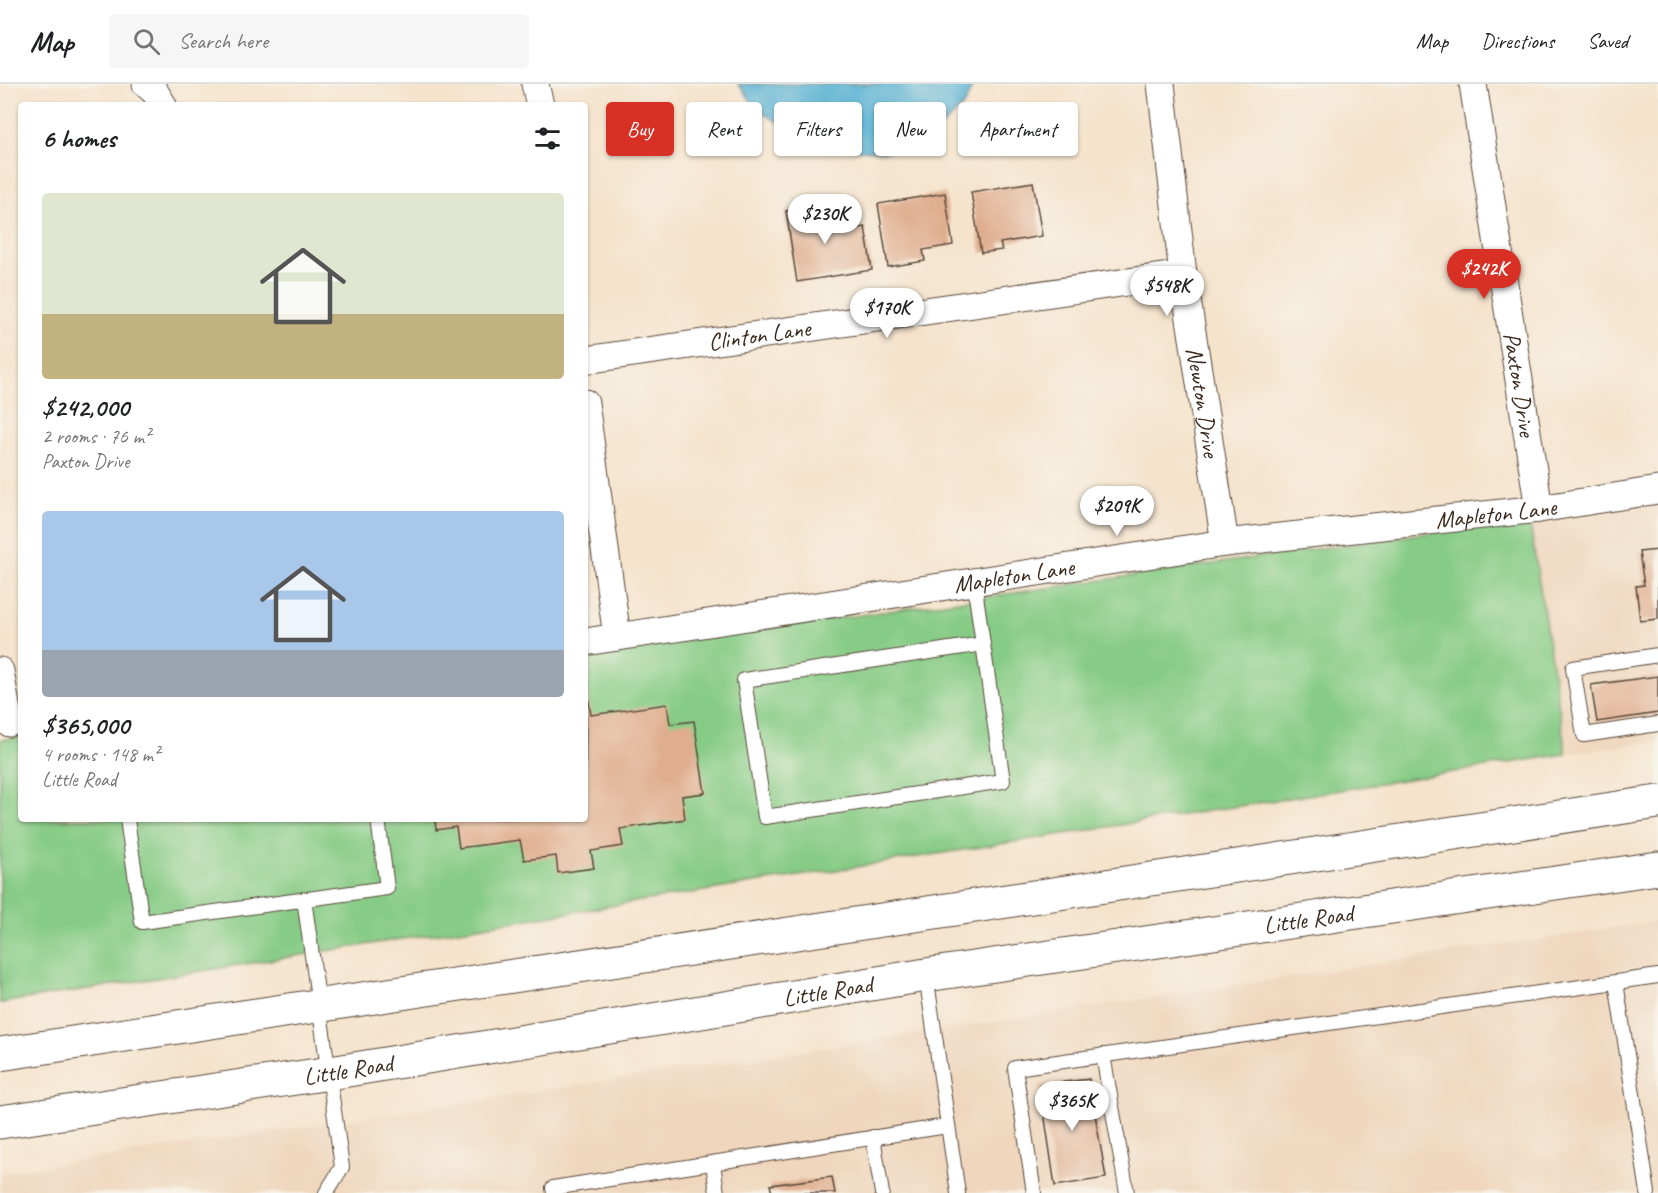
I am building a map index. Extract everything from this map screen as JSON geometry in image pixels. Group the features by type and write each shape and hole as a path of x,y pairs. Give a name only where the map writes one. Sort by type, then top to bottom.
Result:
{"main road":[{"path":"0,1054 1658,802"},
{"name":"Little Road","path":"0,1122 330,1073 926,975 1658,868"}],"street":[{"path":"146,84 161,102"},
{"path":"535,84 539,102"},
{"name":"Newton Drive","path":"1161,84 1183,274 1225,543"},
{"name":"Paxton Drive","path":"1473,84 1539,509"},
{"name":"Clinton Lane","path":"588,360 1183,274"},
{"path":"588,425 617,637"},
{"name":"Mapleton Lane","path":"588,642 1225,543 1539,509 1658,490"},
{"path":"0,671 10,722"}],"lane":[{"path":"974,582 1003,781 765,817 744,680 982,644"},
{"path":"1658,655 1573,668 1584,735 1658,724"},
{"path":"128,822 142,922 387,888 378,822"},
{"path":"304,899 342,1167 326,1193"},
{"path":"926,975 958,1193"},
{"path":"1034,1193 1015,1068 1658,976"},
{"path":"1616,982 1648,1193"},
{"path":"1103,1055 1127,1193"},
{"path":"554,1193 553,1188 947,1126"},
{"path":"873,1137 882,1193"},
{"path":"712,1162 717,1193"}],"shaded area":[{"path":"1658,501 1658,741 1566,754 1529,518"},
{"path":"1658,921 1658,1193 0,1193 0,1173"}],"green space":[{"path":"1529,518 1566,754 0,1003 0,740 18,737 18,822 588,822 588,655"}],"water":[{"path":"738,84 973,84 966,102 958,102 958,111 946,122 946,102 874,102 874,151 862,150 862,102 774,102 774,120 762,112 762,102 752,102"}],"building":[{"path":"1033,182 1042,236 1000,243 1002,250 981,253 971,192"},
{"path":"945,193 953,245 923,250 925,261 888,267 878,204"},
{"path":"831,204 835,231 865,227 872,270 797,282 786,211"},
{"path":"1658,550 1658,619 1640,621 1636,586 1644,585 1639,552"},
{"path":"1658,676 1658,713 1597,722 1591,685"},
{"path":"588,697 591,715 667,704 670,724 694,721 705,793 682,796 685,819 620,829 623,846 591,851 594,868 558,873 556,856 524,860 520,840 459,848 456,827 436,830 435,822 588,822"},
{"path":"1089,1079 1106,1178 1055,1186 1040,1085"},
{"path":"832,1177 835,1193 772,1193 770,1185"}]}
